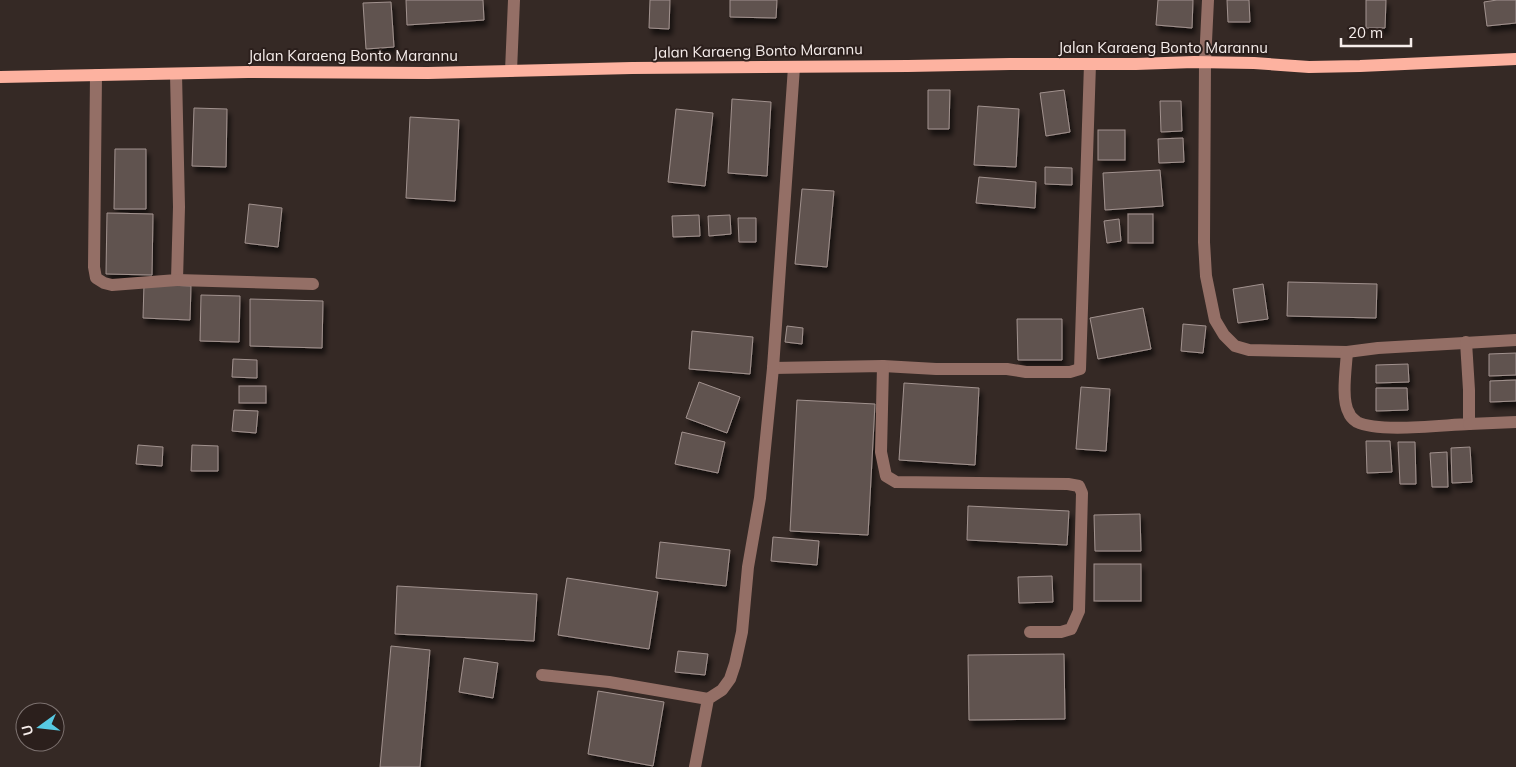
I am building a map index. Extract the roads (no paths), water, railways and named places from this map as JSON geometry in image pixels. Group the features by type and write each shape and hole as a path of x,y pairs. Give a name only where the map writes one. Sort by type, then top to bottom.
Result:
{"main road":[{"name":"Jalan Karaeng Bonto Marannu","path":"0,77 1205,62 1309,67 1516,59"}],"street":[{"path":"511,71 514,0"},
{"path":"1208,0 1205,62 1204,242 1206,276 1215,320 1224,335 1235,346 1249,350 1347,352 1378,348 1516,340"},
{"path":"773,368 883,366 936,369 1007,369 1026,372 1070,372 1080,369 1090,64"},
{"path":"542,675 609,682 708,699 722,690 730,679 742,632 748,567 760,498 773,368 794,67"},
{"path":"176,74 179,207 177,280"},
{"path":"96,75 94,255 96,278 112,285 177,280 313,284"},
{"path":"1466,342 1469,424"},
{"path":"1347,352 1345,397 1348,412 1355,421 1389,427 1516,422"},
{"path":"883,366 881,452 884,470 890,480 896,482 1068,484 1079,486 1082,494 1079,611 1071,629 1061,632 1030,632"},
{"path":"695,767 708,699"}]}
